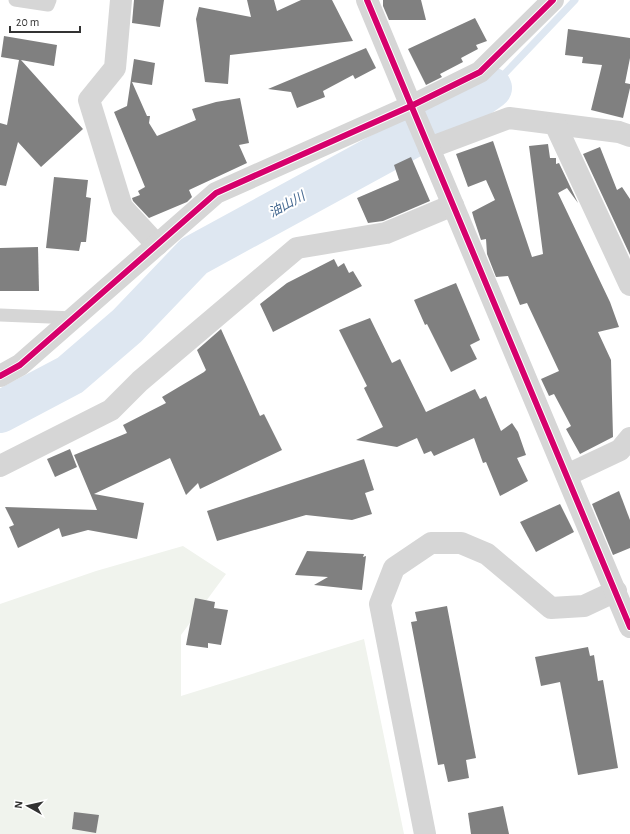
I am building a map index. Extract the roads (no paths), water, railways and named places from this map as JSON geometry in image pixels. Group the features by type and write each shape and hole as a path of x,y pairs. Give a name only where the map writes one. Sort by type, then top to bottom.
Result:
{"street":[{"path":"121,0 115,68 89,100 122,208 157,245"},
{"path":"366,0 630,627"},
{"path":"0,376 20,365 216,193 411,106 480,72 553,0"},
{"path":"429,148 509,118 619,132 630,136"},
{"path":"555,124 630,285"},
{"path":"0,466 111,410 140,381 297,248 386,233 453,205"},
{"path":"567,475 620,450 630,438"},
{"path":"425,834 380,604 394,568 431,543 461,543 487,554 551,608 584,606 616,591"}],"lane":[{"path":"15,0 48,5 50,0"},
{"path":"0,315 74,318"}],"waterway":[{"name":"油山川","path":"491,88 575,0"},
{"name":"油山川","path":"0,412 70,375 127,326 194,256 456,113 491,88"}]}
